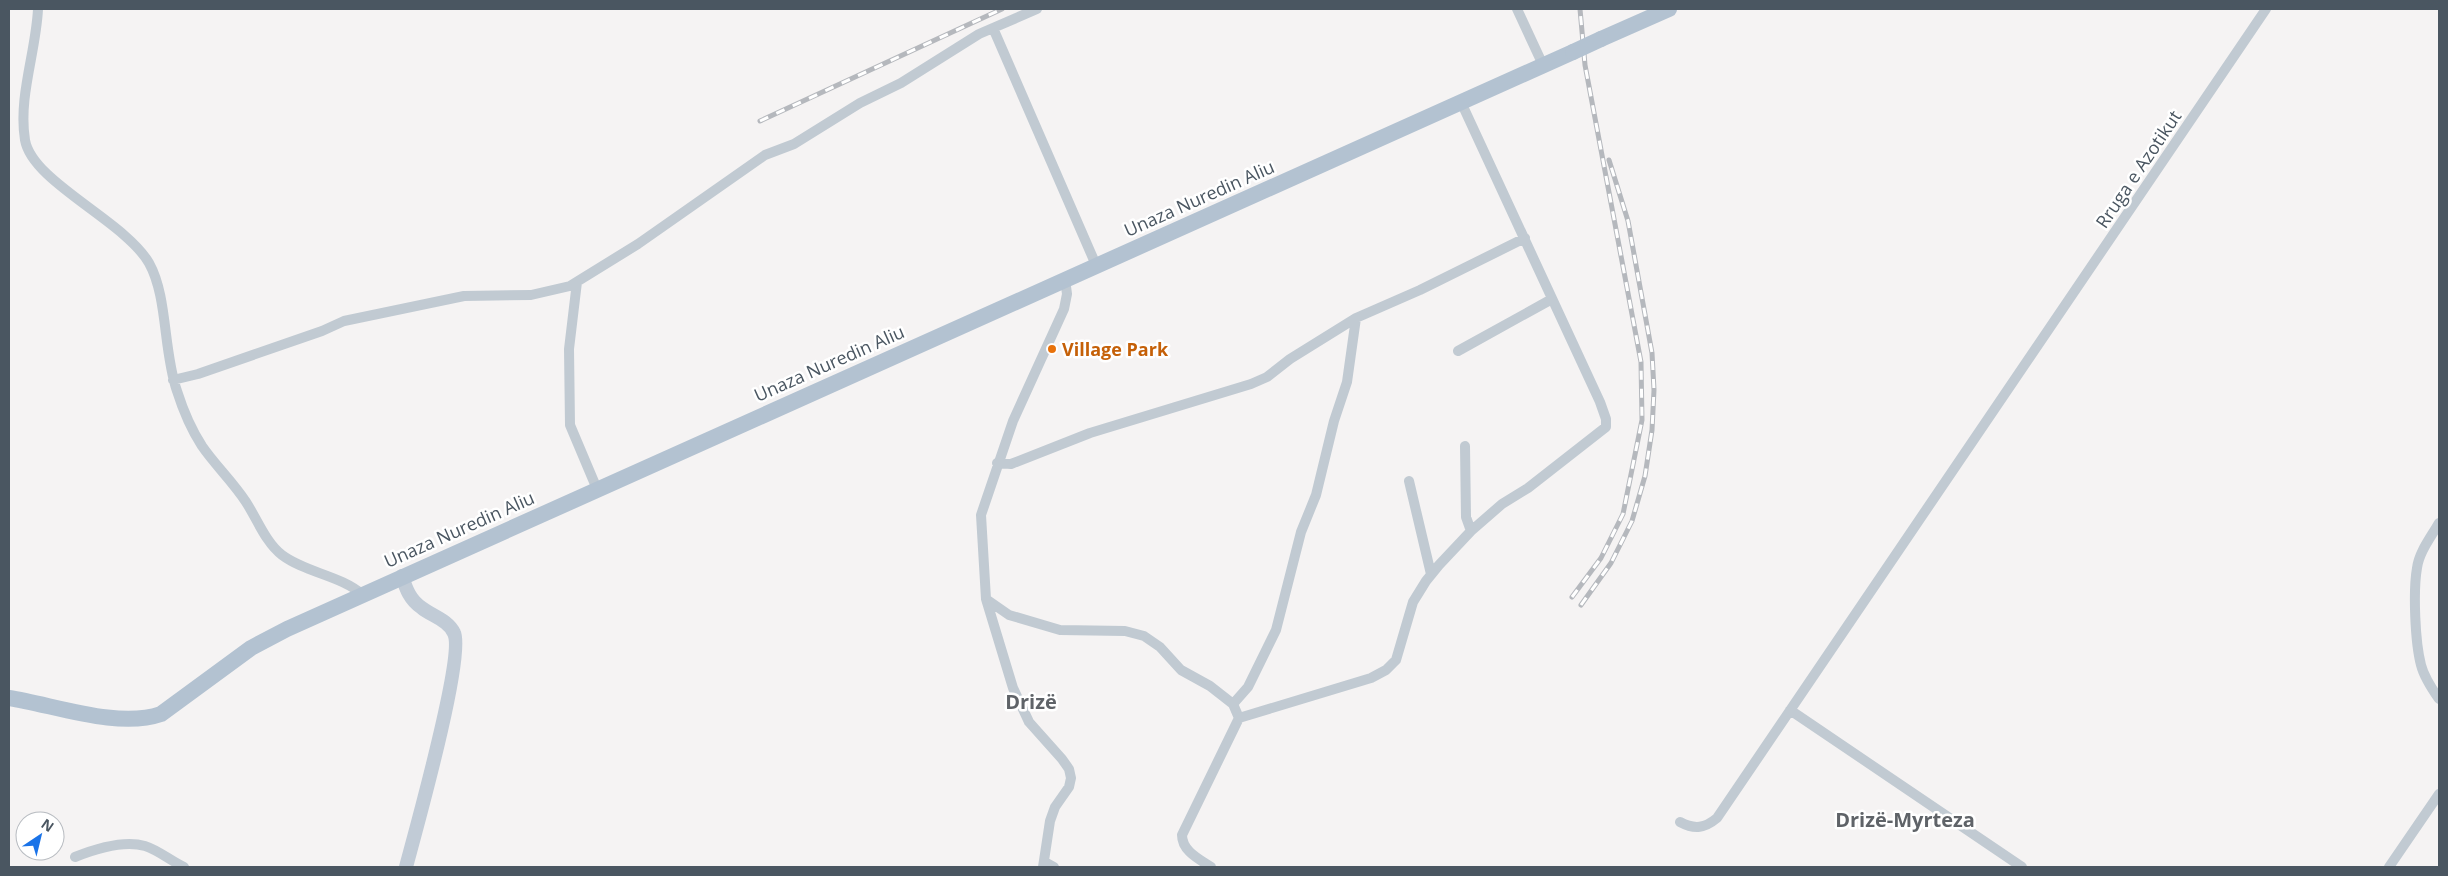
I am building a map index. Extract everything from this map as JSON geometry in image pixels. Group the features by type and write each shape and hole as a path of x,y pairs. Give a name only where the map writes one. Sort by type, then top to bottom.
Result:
{"main road":[{"name":"Unaza Nuredin Aliu","path":"9,698 119,719 148,719 171,708 266,639 1065,278 1669,9"},
{"path":"402,576 412,600 421,608 450,626 457,642 438,743 406,867"}],"street":[{"path":"38,9 26,94 25,142 37,162 81,202 130,238 149,263 160,292 167,354 173,380 185,414 202,446 237,490 275,548 289,559 350,586 363,595"},
{"path":"173,380 198,374 322,331 344,321 464,296 531,295 564,289 618,254 638,244 765,155 794,144 860,103 901,83 965,42 1037,9"},
{"path":"1517,9 1544,66"},
{"name":"Rruga e Azotikut","path":"1680,822 1696,828 1703,827 1717,818 2266,9"},
{"path":"994,28 1096,265"},
{"path":"1211,867 1188,850 1182,841 1182,835 1239,718 1371,678 1386,670 1396,660 1410,610 1431,574 1471,530 1502,504 1528,488 1606,427 1606,419 1600,402 1461,102"},
{"path":"997,463 1011,464 1090,433 1251,384 1266,377 1290,359 1356,318 1420,290 1524,238"},
{"path":"1054,867 1044,864 1050,821 1055,807 1069,787 1069,769 1029,722 1019,704 986,600 981,515 997,463 1027,386 1064,309 1067,294 1065,278"},
{"path":"577,282 569,349 570,425 597,489"},
{"path":"1458,351 1552,299"},
{"path":"1233,704 1248,687 1276,630 1301,532 1316,495 1326,450 1347,382 1356,318"},
{"path":"1465,446 1466,517 1471,530"},
{"path":"1409,481 1431,574"},
{"path":"2439,523 2421,554 2417,568 2416,584 2417,638 2421,665 2427,680 2439,699"},
{"path":"986,600 1009,615 1060,630 1105,629 1126,631 1144,636 1160,647 1181,670 1210,686 1233,704 1239,718"},
{"path":"1790,710 2022,867"},
{"path":"2389,867 2439,794"},
{"path":"75,857 90,851 138,844 184,867"}],"railway":[{"path":"760,121 1002,9"},
{"path":"1572,597 1601,558 1623,514 1642,420 1641,362 1585,65 1580,9"},
{"path":"1581,605 1611,563 1632,521 1645,476 1652,430 1654,390 1652,353 1628,221 1609,160"}],"place":[{"name":"Village Park","path":"1052,349"}],"district":[{"name":"Drizë","path":"1031,701"},
{"name":"Drizë-Myrteza","path":"1905,819"}]}
